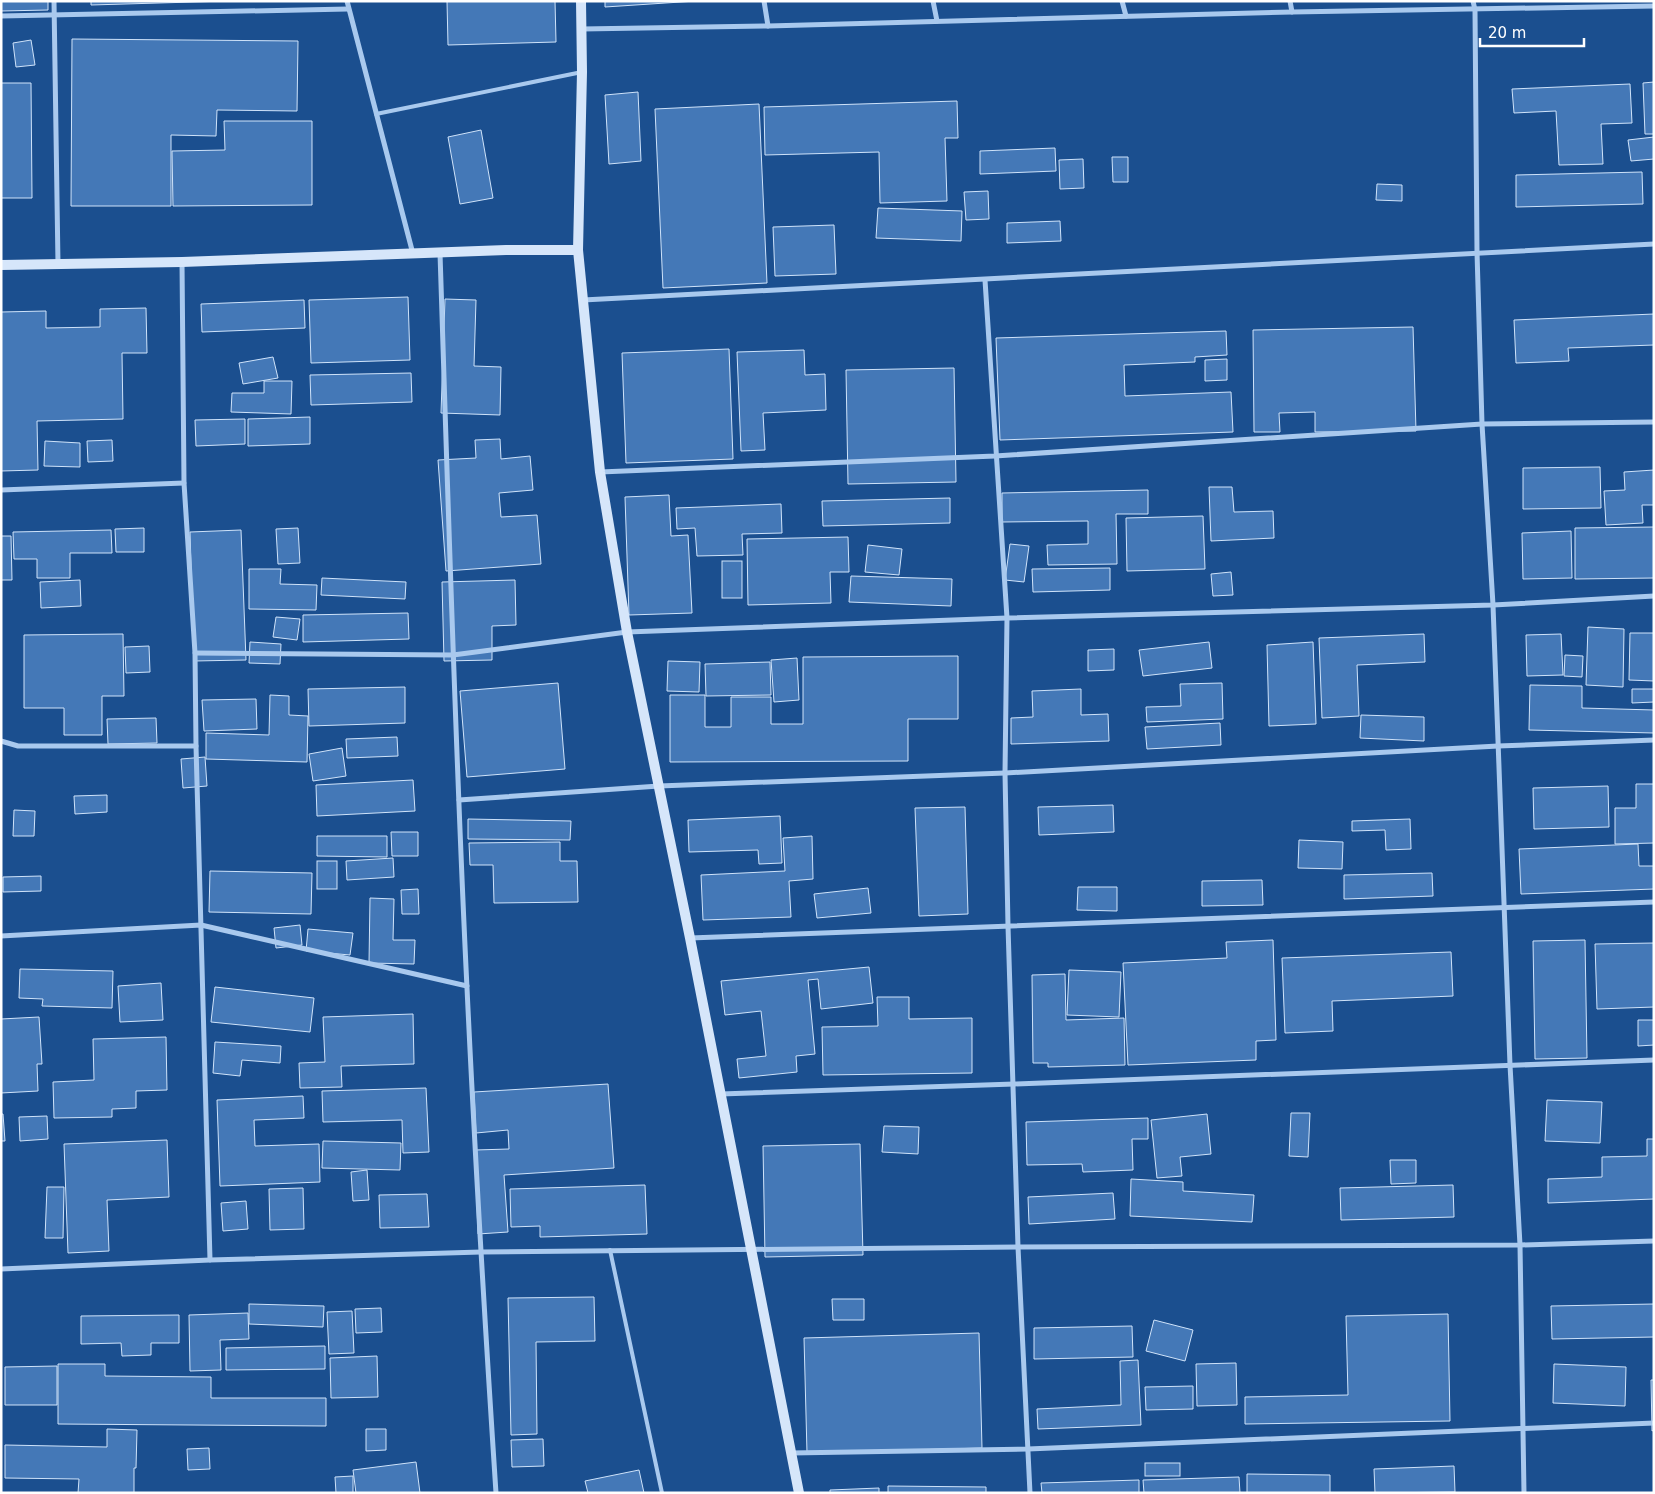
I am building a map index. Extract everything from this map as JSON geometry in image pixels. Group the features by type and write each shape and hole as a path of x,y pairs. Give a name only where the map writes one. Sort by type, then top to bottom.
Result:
{"main road":[{"path":"581,1 582,72 578,250 600,472 627,632 690,938 798,1493"},
{"path":"1,265 182,262 578,250"}],"street":[{"path":"54,1 58,264"},
{"path":"346,1 413,254"},
{"path":"764,1 768,26"},
{"path":"933,1 937,21"},
{"path":"1122,1 1126,16"},
{"path":"1290,1 1292,12"},
{"path":"1473,1 1482,424 1493,604 1510,1065 1520,1245 1524,1493"},
{"path":"582,29 1292,12 1654,6"},
{"path":"1,16 348,9"},
{"path":"582,300 1654,244"},
{"path":"440,253 453,655 467,986 496,1493"},
{"path":"182,262 184,483 195,653 210,1260"},
{"path":"985,280 1007,618 1005,773 1008,926 1018,1247 1030,1493"},
{"path":"600,472 995,456 1482,424 1654,422"},
{"path":"1,490 184,483"},
{"path":"195,653 453,655 627,632 1007,618 1493,604 1654,596"},
{"path":"459,800 658,786 1005,773 1498,746 1654,740"},
{"path":"1,741 18,746 196,746"},
{"path":"690,938 1654,902"},
{"path":"1,936 201,925 467,986"},
{"path":"720,1094 1654,1060"},
{"path":"1,1270 210,1260 481,1252 1520,1245 1654,1241"},
{"path":"790,1453 1028,1450 1654,1422"}],"lane":[{"path":"376,114 582,72"},
{"path":"610,1250 662,1493"}],"building":[{"path":"1,1 48,1 48,10 1,11"},
{"path":"91,1 227,1 91,5"},
{"path":"447,1 555,1 556,42 448,45"},
{"path":"605,1 696,1 605,7"},
{"path":"72,39 298,41 297,111 217,110 216,136 171,135 171,206 71,206"},
{"path":"31,40 35,65 16,67 13,43"},
{"path":"1654,82 1654,134 1645,134 1643,83"},
{"path":"1,83 31,83 32,198 1,198"},
{"path":"1630,84 1632,123 1601,124 1603,164 1559,165 1556,111 1514,113 1512,89"},
{"path":"638,92 641,161 609,164 605,95"},
{"path":"957,101 958,138 945,138 947,201 880,203 879,152 765,155 764,107"},
{"path":"759,104 767,283 663,288 655,109"},
{"path":"224,121 312,121 312,205 173,206 172,151 225,150"},
{"path":"481,130 493,198 460,204 448,137"},
{"path":"1654,137 1654,159 1631,161 1628,140"},
{"path":"1055,148 1056,171 980,174 980,151"},
{"path":"1112,157 1128,157 1128,182 1113,182"},
{"path":"1083,159 1084,188 1060,189 1059,160"},
{"path":"1642,172 1643,204 1516,207 1516,175"},
{"path":"1377,184 1402,185 1402,201 1376,200"},
{"path":"988,191 989,219 966,220 964,192"},
{"path":"878,208 962,211 961,241 876,238"},
{"path":"1060,221 1061,241 1007,243 1007,223"},
{"path":"834,225 836,274 775,276 773,227"},
{"path":"408,297 410,360 311,363 309,300"},
{"path":"445,299 476,300 474,366 501,367 500,415 441,413"},
{"path":"304,300 305,328 202,332 201,304"},
{"path":"146,308 147,353 122,353 123,419 37,421 38,470 1,471 1,312 46,311 46,328 100,327 100,309"},
{"path":"1654,314 1654,345 1568,348 1569,361 1516,363 1514,320"},
{"path":"1413,327 1416,431 1315,432 1315,412 1279,413 1280,432 1254,432 1253,330"},
{"path":"1226,331 1227,355 1195,357 1195,362 1124,365 1125,396 1231,392 1233,432 1000,440 996,338"},
{"path":"729,349 733,459 626,463 622,353"},
{"path":"804,350 805,375 825,374 826,410 763,413 765,450 741,451 737,352"},
{"path":"273,357 278,378 243,384 239,363"},
{"path":"1227,359 1227,380 1205,381 1205,360"},
{"path":"954,368 956,482 848,484 846,370"},
{"path":"411,373 412,402 311,405 310,375"},
{"path":"264,381 292,381 291,414 231,412 232,393 264,393"},
{"path":"310,417 310,444 248,446 248,419"},
{"path":"245,419 245,444 196,446 195,420"},
{"path":"500,439 501,459 530,456 533,490 499,493 501,517 537,515 541,564 446,571 438,460 476,458 475,440"},
{"path":"112,440 113,461 88,462 87,441"},
{"path":"45,441 80,443 80,467 44,466"},
{"path":"1600,467 1601,508 1523,509 1523,468"},
{"path":"1654,470 1654,505 1642,505 1643,523 1606,525 1604,491 1625,490 1624,472"},
{"path":"1209,487 1232,487 1234,512 1273,511 1274,538 1211,541"},
{"path":"1148,490 1148,514 1116,514 1117,564 1048,565 1047,545 1088,544 1088,521 1002,522 1002,493"},
{"path":"669,495 671,536 688,535 692,613 629,615 625,497"},
{"path":"950,498 950,523 823,526 822,501"},
{"path":"781,504 782,533 742,534 743,555 697,556 695,528 677,529 676,508"},
{"path":"1203,516 1205,569 1127,571 1126,518"},
{"path":"1654,527 1654,578 1575,579 1575,528"},
{"path":"144,528 144,552 116,552 115,529"},
{"path":"298,528 300,563 278,564 276,529"},
{"path":"111,530 112,553 70,553 70,578 37,578 37,559 14,559 13,532"},
{"path":"241,530 246,660 194,661 190,532"},
{"path":"1571,531 1572,578 1523,579 1522,533"},
{"path":"1,536 11,536 12,580 1,580"},
{"path":"848,537 849,572 830,572 831,603 748,605 747,539"},
{"path":"1010,544 1029,546 1024,582 1005,580"},
{"path":"868,545 902,549 899,575 865,572"},
{"path":"722,561 742,561 742,598 722,598"},
{"path":"1110,568 1110,590 1033,592 1032,569"},
{"path":"249,569 281,569 280,584 317,585 316,610 249,609"},
{"path":"1231,572 1233,595 1213,596 1211,574"},
{"path":"851,576 952,579 951,606 849,602"},
{"path":"322,578 406,582 405,599 321,595"},
{"path":"80,580 81,606 41,608 40,582"},
{"path":"515,580 516,625 492,626 492,660 444,661 442,582"},
{"path":"408,613 409,639 303,642 303,615"},
{"path":"276,617 300,619 297,640 273,637"},
{"path":"1588,627 1624,629 1623,687 1586,685"},
{"path":"1630,633 1654,633 1654,681 1629,680"},
{"path":"123,634 124,696 102,696 102,735 64,735 64,708 24,708 24,635"},
{"path":"1424,634 1425,662 1357,665 1359,716 1322,718 1319,638"},
{"path":"1561,634 1563,675 1527,676 1526,635"},
{"path":"250,642 281,644 280,664 249,663"},
{"path":"1209,642 1212,668 1143,676 1139,650"},
{"path":"1313,642 1316,724 1269,726 1267,645"},
{"path":"149,646 150,672 126,673 125,647"},
{"path":"1114,649 1114,670 1088,671 1088,650"},
{"path":"1565,655 1583,656 1582,677 1564,676"},
{"path":"958,656 958,719 908,719 908,761 670,762 670,695 705,695 705,727 731,727 731,697 771,697 771,724 803,724 803,657"},
{"path":"797,658 799,700 774,702 771,660"},
{"path":"668,661 700,662 699,692 667,691"},
{"path":"770,662 771,695 706,696 705,664"},
{"path":"558,683 565,769 467,777 460,691"},
{"path":"1222,683 1223,719 1147,722 1146,707 1181,706 1180,684"},
{"path":"1530,685 1582,686 1582,708 1654,710 1654,733 1529,730"},
{"path":"405,687 405,723 309,726 308,689"},
{"path":"1081,689 1081,715 1108,714 1109,741 1011,744 1011,718 1033,717 1032,691"},
{"path":"1632,689 1654,689 1654,702 1632,703"},
{"path":"270,695 289,696 289,715 308,716 307,762 206,759 206,733 269,735"},
{"path":"256,699 257,729 204,731 202,700"},
{"path":"1361,715 1424,717 1424,741 1360,738"},
{"path":"156,718 157,743 108,744 107,719"},
{"path":"1220,723 1221,745 1147,749 1145,727"},
{"path":"397,737 398,756 347,758 346,739"},
{"path":"342,748 346,776 313,781 309,754"},
{"path":"205,757 207,786 183,788 181,759"},
{"path":"413,780 415,811 317,816 316,785"},
{"path":"1636,784 1654,784 1654,843 1615,844 1615,808 1636,808"},
{"path":"1608,786 1609,827 1534,829 1533,788"},
{"path":"107,795 107,812 75,814 74,796"},
{"path":"1113,805 1114,832 1039,835 1038,807"},
{"path":"965,807 968,914 919,916 915,808"},
{"path":"14,810 35,811 34,836 13,836"},
{"path":"780,816 782,863 759,864 758,850 689,852 688,820"},
{"path":"468,819 571,821 570,840 468,839"},
{"path":"1410,819 1411,849 1386,850 1385,830 1352,831 1352,821"},
{"path":"391,832 418,832 418,856 392,856"},
{"path":"317,836 387,836 387,857 317,856"},
{"path":"812,836 813,879 789,881 791,917 703,920 701,875 785,871 783,838"},
{"path":"1299,840 1343,842 1342,869 1298,868"},
{"path":"560,842 560,861 577,861 578,902 494,903 493,865 470,865 469,843"},
{"path":"1638,844 1639,866 1654,866 1654,889 1521,894 1519,849"},
{"path":"393,858 394,877 347,880 346,861"},
{"path":"317,861 337,861 337,889 317,889"},
{"path":"210,871 312,873 311,914 209,912"},
{"path":"1432,873 1433,896 1344,899 1344,875"},
{"path":"41,876 41,891 3,892 3,877"},
{"path":"1262,880 1263,905 1202,906 1202,881"},
{"path":"1078,887 1117,887 1117,911 1077,910"},
{"path":"868,888 871,913 817,918 814,894"},
{"path":"418,889 419,914 402,914 401,890"},
{"path":"370,898 394,899 393,940 415,940 414,964 369,963"},
{"path":"300,925 302,945 276,948 274,928"},
{"path":"308,929 353,933 350,955 306,951"},
{"path":"1273,940 1276,1040 1256,1041 1256,1060 1128,1065 1123,963 1227,958 1226,942"},
{"path":"1585,940 1587,1058 1535,1059 1533,941"},
{"path":"1654,943 1654,1007 1597,1009 1595,944"},
{"path":"1451,952 1453,996 1332,1001 1333,1031 1285,1033 1282,958"},
{"path":"869,967 873,1003 821,1009 818,979 808,980 815,1054 796,1056 797,1072 739,1078 737,1059 766,1056 761,1011 725,1015 721,981"},
{"path":"20,969 113,971 112,1008 42,1006 43,999 19,998"},
{"path":"1069,970 1121,972 1119,1017 1067,1015"},
{"path":"1065,974 1066,1020 1124,1018 1125,1065 1048,1067 1048,1063 1033,1063 1032,975"},
{"path":"161,983 163,1020 120,1022 118,986"},
{"path":"215,987 314,998 310,1032 211,1022"},
{"path":"877,997 909,997 909,1019 972,1018 972,1073 823,1075 822,1027 878,1026"},
{"path":"413,1014 414,1064 341,1066 342,1087 300,1088 299,1063 325,1062 323,1017"},
{"path":"39,1017 42,1064 37,1064 38,1091 1,1093 1,1019"},
{"path":"1638,1020 1654,1020 1654,1045 1638,1046"},
{"path":"166,1037 167,1090 136,1091 136,1108 112,1109 112,1117 54,1118 53,1082 94,1080 93,1039"},
{"path":"215,1042 281,1046 280,1063 242,1060 240,1076 213,1073"},
{"path":"608,1084 614,1168 504,1175 508,1232 478,1234 475,1150 509,1149 508,1130 476,1133 474,1092"},
{"path":"426,1088 429,1152 403,1153 402,1120 323,1122 322,1091"},
{"path":"303,1096 304,1118 254,1120 255,1146 319,1144 320,1182 220,1186 217,1100"},
{"path":"1547,1100 1602,1102 1600,1143 1545,1141"},
{"path":"1291,1113 1310,1113 1308,1157 1289,1156"},
{"path":"1,1114 3,1114 5,1141 1,1141"},
{"path":"1207,1114 1211,1154 1180,1157 1182,1176 1157,1178 1151,1120"},
{"path":"47,1116 48,1139 20,1141 19,1117"},
{"path":"1148,1118 1148,1139 1132,1139 1133,1170 1083,1172 1082,1164 1027,1165 1026,1122"},
{"path":"884,1126 919,1127 918,1154 882,1152"},
{"path":"1647,1139 1654,1139 1654,1199 1548,1203 1548,1179 1602,1177 1602,1157 1647,1156"},
{"path":"167,1140 169,1197 107,1200 109,1251 68,1253 64,1144"},
{"path":"323,1141 401,1143 400,1170 322,1168"},
{"path":"860,1144 863,1255 765,1257 763,1146"},
{"path":"1390,1160 1416,1160 1416,1183 1391,1184"},
{"path":"367,1170 369,1200 353,1201 351,1172"},
{"path":"1131,1179 1183,1182 1183,1191 1254,1195 1252,1222 1130,1216"},
{"path":"645,1185 647,1234 540,1237 540,1226 511,1227 510,1189"},
{"path":"1453,1185 1454,1217 1341,1220 1340,1188"},
{"path":"47,1187 64,1187 63,1238 45,1238"},
{"path":"303,1188 304,1229 270,1230 269,1189"},
{"path":"1113,1193 1115,1219 1029,1224 1028,1197"},
{"path":"427,1194 429,1227 380,1228 379,1195"},
{"path":"246,1201 248,1229 223,1231 221,1203"},
{"path":"594,1297 595,1341 536,1342 537,1434 511,1435 508,1298"},
{"path":"832,1299 864,1299 864,1320 833,1320"},
{"path":"249,1304 324,1306 323,1327 249,1324"},
{"path":"1654,1304 1654,1337 1552,1339 1551,1306"},
{"path":"381,1308 382,1332 356,1333 355,1309"},
{"path":"352,1311 354,1353 329,1354 327,1312"},
{"path":"248,1313 249,1339 220,1340 221,1370 190,1371 189,1315"},
{"path":"1448,1314 1450,1421 1245,1424 1245,1397 1348,1395 1346,1316"},
{"path":"179,1315 179,1343 151,1343 151,1355 122,1356 121,1343 81,1344 81,1316"},
{"path":"1154,1320 1193,1330 1185,1361 1146,1351"},
{"path":"1132,1326 1133,1357 1034,1359 1034,1328"},
{"path":"979,1333 982,1448 807,1453 804,1338"},
{"path":"325,1346 325,1369 226,1370 226,1348"},
{"path":"377,1356 378,1397 331,1398 330,1358"},
{"path":"1138,1360 1141,1425 1038,1429 1037,1409 1121,1405 1120,1361"},
{"path":"1236,1363 1237,1405 1197,1406 1196,1364"},
{"path":"58,1364 105,1364 105,1376 211,1377 211,1398 326,1398 326,1426 58,1424"},
{"path":"1554,1364 1626,1367 1625,1406 1553,1403"},
{"path":"57,1366 57,1405 5,1405 5,1367"},
{"path":"1651,1380 1654,1380 1654,1430 1652,1431"},
{"path":"1193,1386 1193,1409 1146,1410 1145,1387"},
{"path":"107,1429 137,1430 134,1493 78,1493 79,1479 5,1478 5,1445 107,1447"},
{"path":"366,1429 386,1429 386,1450 366,1451"},
{"path":"543,1439 544,1466 512,1467 511,1440"},
{"path":"209,1448 210,1469 188,1470 187,1449"},
{"path":"416,1462 420,1493 356,1493 353,1470"},
{"path":"1145,1463 1180,1463 1180,1476 1145,1476"},
{"path":"1454,1466 1455,1492 1375,1493 1374,1469"},
{"path":"639,1470 644,1493 588,1493 585,1481"},
{"path":"1247,1474 1330,1475 1330,1493 1247,1493"},
{"path":"353,1476 353,1493 336,1493 335,1477"},
{"path":"1239,1477 1240,1493 1144,1493 1143,1480"},
{"path":"1139,1480 1139,1493 1042,1493 1041,1483"},
{"path":"888,1486 986,1487 986,1493 888,1493"},
{"path":"879,1488 879,1493 830,1493 830,1490"}]}
